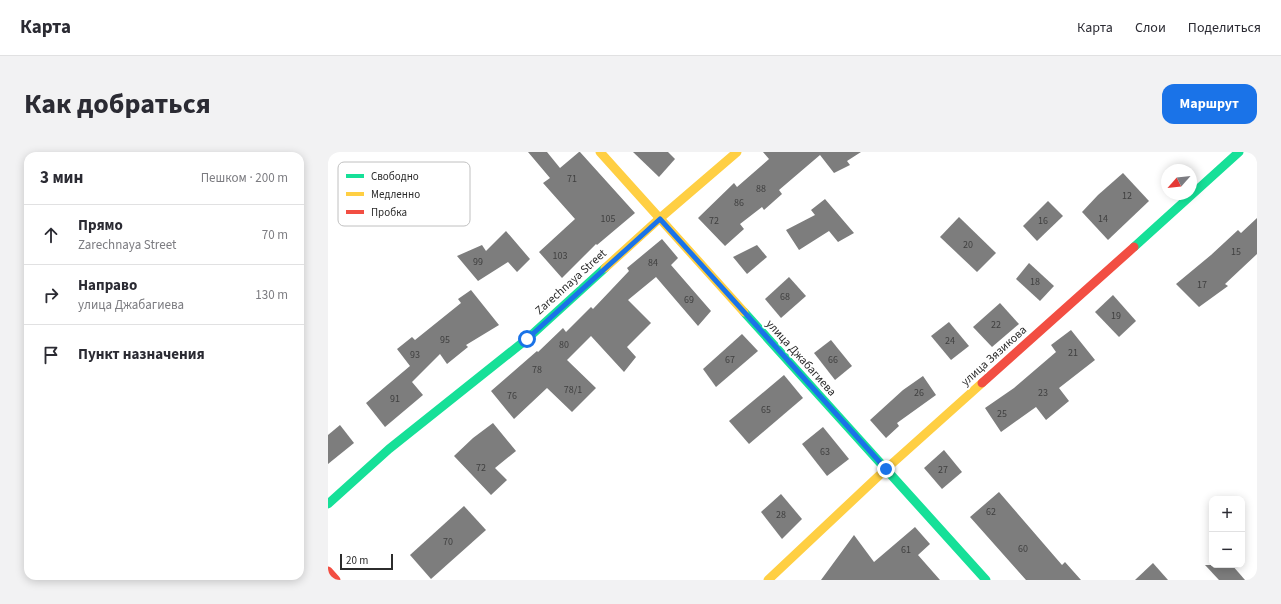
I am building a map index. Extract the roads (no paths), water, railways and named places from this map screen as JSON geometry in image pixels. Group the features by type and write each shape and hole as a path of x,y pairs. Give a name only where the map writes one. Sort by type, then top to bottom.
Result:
{"street":[{"name":"улица Джабагиева","path":"600,152 986,580"},
{"name":"Zarechnaya Street","path":"328,504 389,449 527,339 737,152"},
{"name":"улица Зязикова","path":"768,580 886,469 1239,152"},
{"path":"328,571 336,580"}]}
